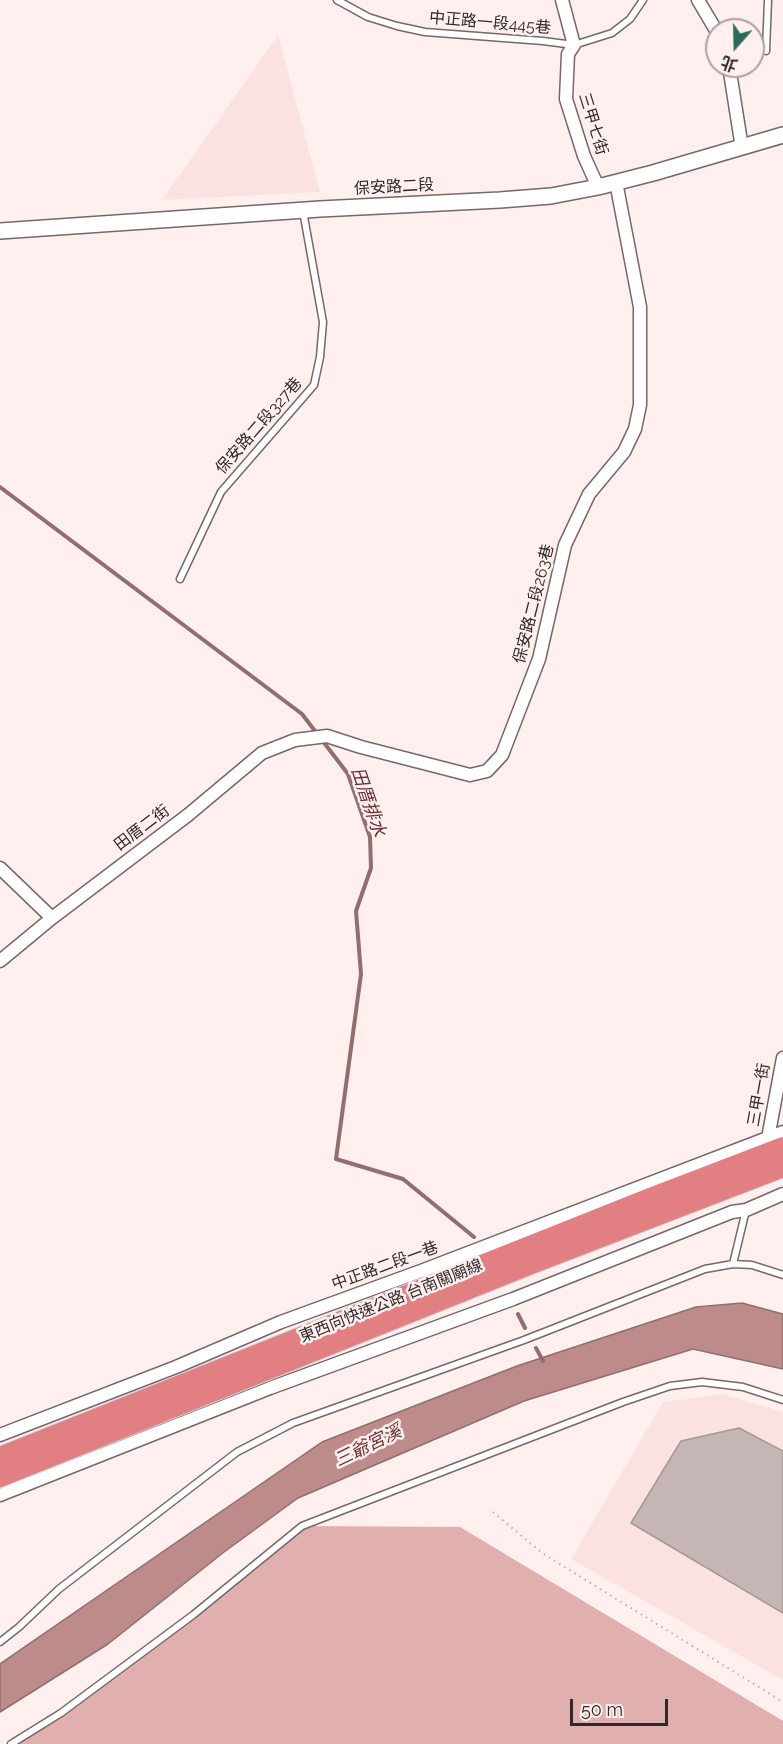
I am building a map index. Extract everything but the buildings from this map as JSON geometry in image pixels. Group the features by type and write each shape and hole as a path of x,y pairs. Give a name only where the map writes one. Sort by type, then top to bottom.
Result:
{"highway":[{"name":"東西向快速公路 台南關廟線","path":"0,1457 650,1198 776,1142"},
{"name":"東西向快速公路 台南關廟線","path":"0,1477 531,1264 783,1167"}],"street":[{"name":"三甲七街","path":"562,0 574,45 568,54 566,99 584,156 598,187"},
{"path":"698,0 709,18"},
{"path":"731,78 742,148"},
{"name":"保安路二段","path":"0,231 551,196 598,187 783,135"},
{"name":"保安路二段263巷","path":"322,737 470,775 487,771 502,755 539,659 565,545 589,494 624,452 635,429 640,405 640,307 616,182"},
{"name":"田厝二街","path":"0,961 52,918 188,815 262,753 295,740 322,737"},
{"path":"0,868 52,918"},
{"name":"三甲一街","path":"776,1142 783,1058"},
{"name":"中正路二段一巷","path":"0,1435 176,1367 280,1322 776,1142 783,1132"},
{"path":"0,1495 270,1388 513,1299 783,1194"}],"lane":[{"name":"中正路一段445巷","path":"337,0 368,17 416,30 543,40 574,45"},
{"path":"574,45 612,33 630,19 643,0"},
{"path":"766,51 768,0"},
{"name":"保安路二段327巷","path":"180,579 221,492 314,385 320,357 323,322 303,210"},
{"path":"733,1264 746,1210"},
{"path":"0,1642 20,1627 59,1589 237,1452 284,1428 524,1340 705,1269 733,1264 752,1264 783,1275"},
{"path":"11,1744 62,1713 183,1622 302,1526 670,1386 702,1382 743,1387 783,1400"}],"path":[{"path":"492,1512 542,1553 783,1702"}],"shaded area":[{"path":"278,35 320,192 162,200"},
{"path":"722,1394 783,1412 783,1680 571,1559 663,1402"},
{"path":"302,1526 460,1527 783,1721 783,1744 11,1744 61,1713 193,1615"}],"water":[{"name":"三爺宮溪","path":"742,1303 783,1314 783,1369 693,1349 524,1401 298,1498 224,1552 108,1644 0,1712 0,1664 322,1442 517,1366 696,1307"}],"waterway":[{"name":"田厝排水","path":"0,487 302,714 348,774 370,837 371,868 356,911 361,974 336,1159 403,1179 474,1237"},
{"name":"田厝排水","path":"518,1314 525,1328"},
{"name":"田厝排水","path":"536,1348 543,1361"}]}
